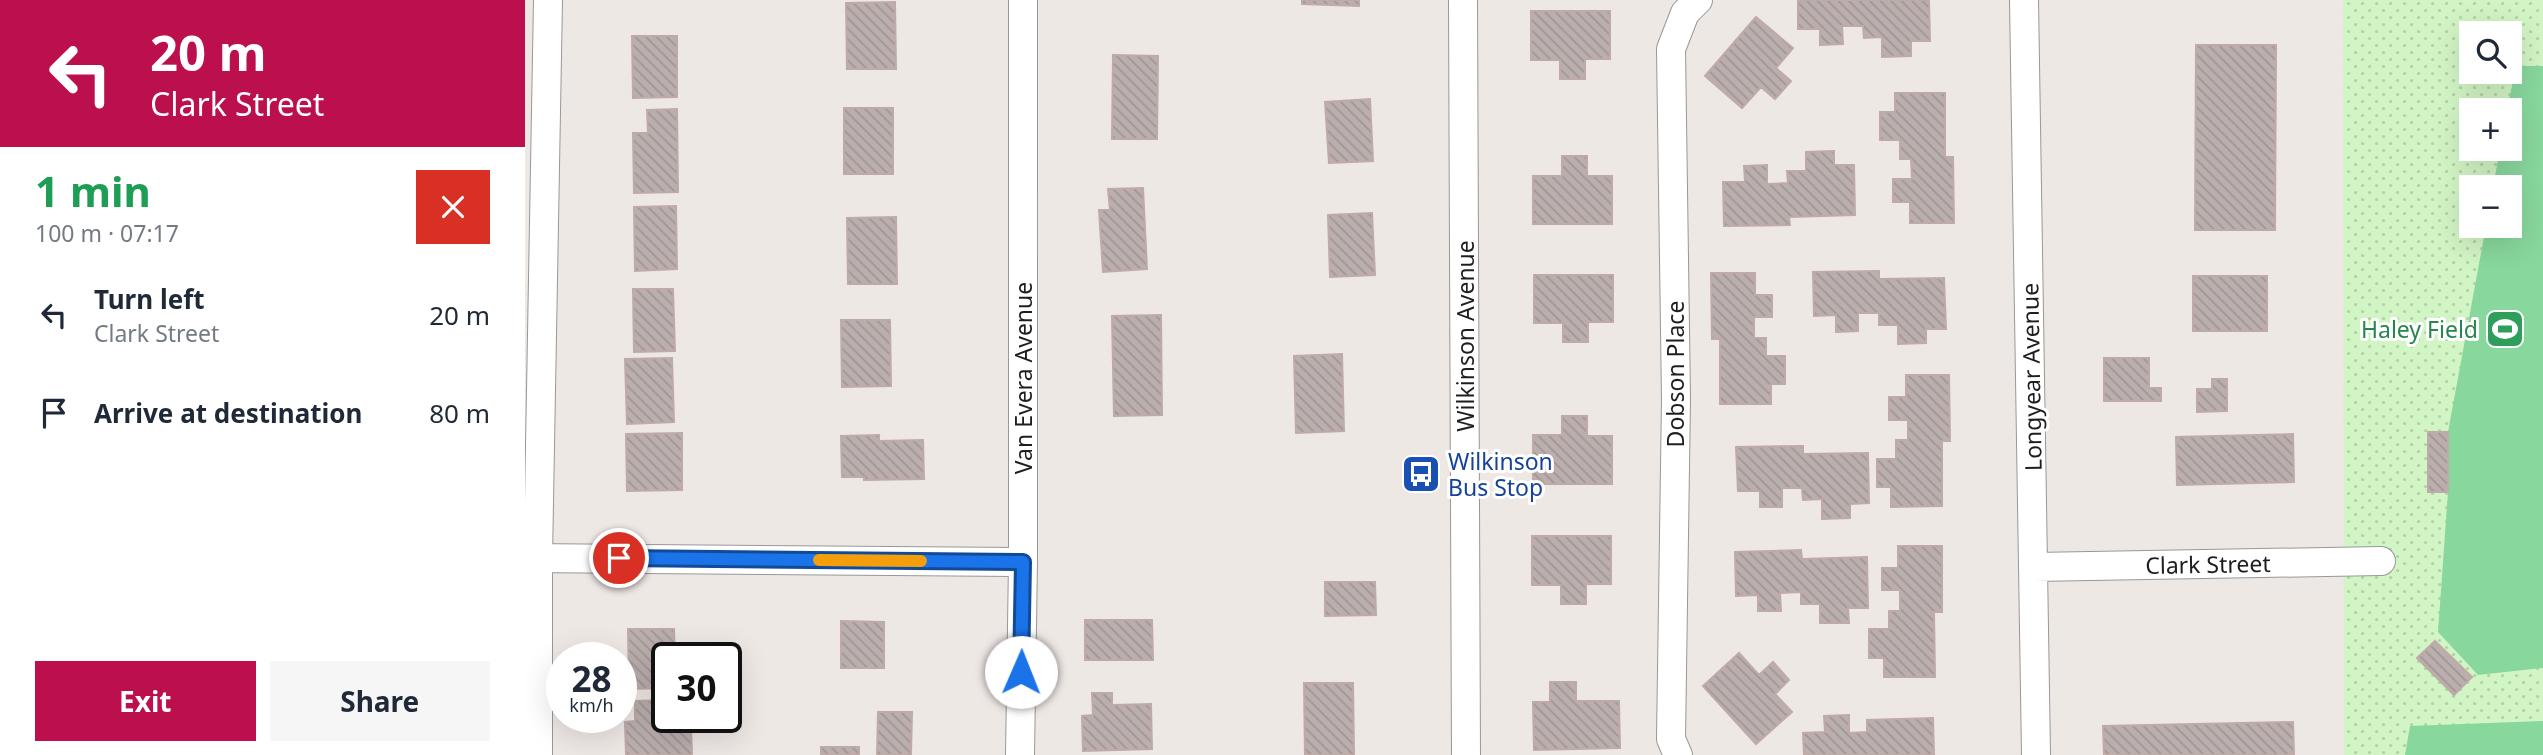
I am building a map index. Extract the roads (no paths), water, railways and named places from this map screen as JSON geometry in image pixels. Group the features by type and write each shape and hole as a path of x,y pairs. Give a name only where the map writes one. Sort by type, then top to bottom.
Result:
{"street":[{"path":"538,755 531,558 548,0"},
{"name":"Van Evera Avenue","path":"1020,755 1023,562 1023,0"},
{"name":"Wilkinson Avenue","path":"1464,0 1467,755"},
{"name":"Dobson Place","path":"1678,755 1671,739 1676,398 1671,49 1685,13 1698,0"},
{"name":"Longyear Avenue","path":"2024,0 2036,755"},
{"path":"531,558 1023,562"},
{"name":"Clark Street","path":"2034,567 2381,561"}],"place":[{"name":"Haley Field","path":"2505,329"},
{"name":"Wilkinson Bus Stop","path":"1421,474"}]}
